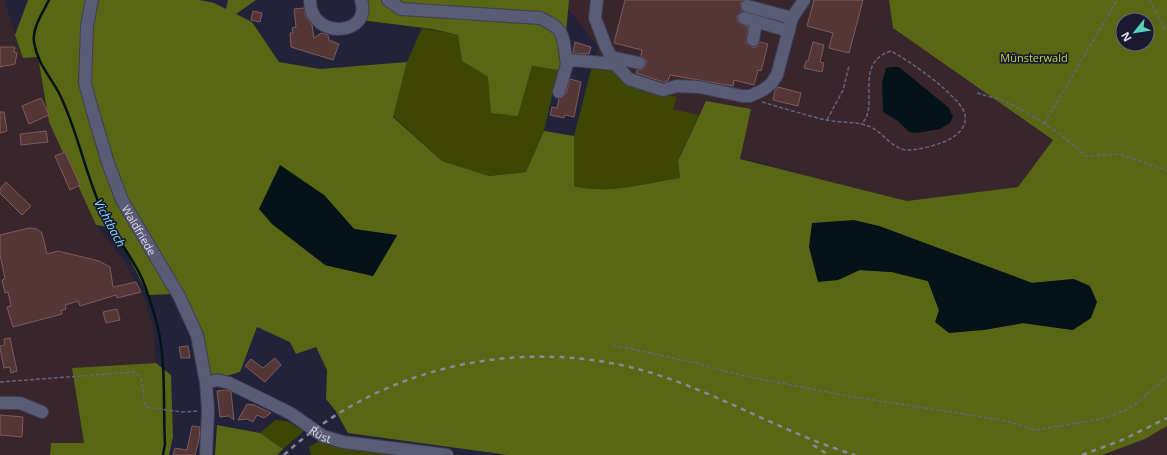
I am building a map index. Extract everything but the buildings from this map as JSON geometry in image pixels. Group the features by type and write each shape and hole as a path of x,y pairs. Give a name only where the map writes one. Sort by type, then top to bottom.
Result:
{"street":[{"name":"Waldfriede","path":"92,0 88,26 86,83 94,116 108,163 122,200 190,315 197,335 206,383 208,410 206,455"},
{"path":"310,0 311,9 321,23 327,27 343,30 351,27 359,19 363,11 361,0"},
{"path":"388,0 401,9 540,18 558,27 562,36 566,64 559,92"},
{"path":"597,0 595,18 606,47 613,60 629,79 663,90 677,86 698,87 732,96 750,96 767,87 777,75 792,18 804,0"},
{"path":"789,31 761,23 745,12 792,18"},
{"path":"757,41 761,23"},
{"path":"566,64 571,60 613,60 639,63"},
{"name":"Rüst","path":"206,383 217,380 229,383 290,413 323,436 344,442 447,455"},
{"path":"0,403 20,403 42,412"}],"path":[{"path":"1044,124 1117,0"},
{"path":"1149,0 1167,32"},
{"path":"750,96 758,101 828,120 861,124 872,128 899,148 906,150 949,140 962,129 966,122 965,114 955,99 904,58 890,51 881,54 873,62 870,76 868,110 864,121 861,124"},
{"path":"828,120 843,90 849,66"},
{"path":"978,94 1004,101 1044,124 1086,156 1119,154 1167,170"},
{"path":"613,345 695,363 740,375 848,396 1002,420 1036,430 1089,422 1124,411 1137,403 1167,377"},
{"path":"0,382 135,372 141,377 145,407 173,411 208,410"}],"shaded area":[{"path":"0,0 4,0 23,58 38,57 49,122 96,225 125,262 146,302 153,327 156,363 72,368 84,443 51,443 50,455 0,455"},
{"path":"569,0 889,0 893,28 1053,140 1018,187 907,201 740,158 751,109 706,101 699,115 673,109 676,97 628,85 615,71 592,66 598,47 567,7"},
{"path":"899,67 949,108 953,117 950,123 940,129 917,133 909,132 898,121 883,112 882,83 886,68"},
{"path":"280,165 324,195 354,229 397,235 373,276 325,265 272,224 259,209"},
{"path":"854,220 879,226 1032,283 1074,279 1090,286 1097,302 1091,318 1073,330 1023,323 983,330 949,333 935,322 939,310 928,281 892,272 860,270 838,280 818,282 809,247 812,223"},
{"path":"1167,426 1167,455 1102,455 1145,439"}],"green space":[{"name":"Münsterwald","path":"28,0 199,0 214,3 226,9 228,0 256,0 236,14 252,22 279,62 320,69 407,62 393,117 442,161 489,176 526,172 544,131 574,136 574,186 613,189 680,178 678,161 706,101 751,109 740,159 907,201 1018,187 1053,140 893,28 889,0 1167,0 1167,426 1145,439 1102,455 508,455 348,433 335,410 326,399 327,370 316,347 296,354 290,342 257,327 240,372 213,380 200,336 172,294 148,295 114,228 96,225 49,122 38,57 23,58 15,35","holes":["324,195 354,229 397,236 373,276 325,265","879,226 1032,283 1074,279 1073,330 1023,323 983,330 939,310 928,281 892,272 860,270"]},
{"path":"367,0 569,0 564,56 558,70 532,66 518,116 491,113 488,77 462,61 458,35 432,29 361,20"},
{"path":"422,28 458,35 462,61 488,77 518,116 532,66 558,70 544,131 526,172 489,176 442,161 393,116 407,62"},
{"path":"592,66 615,71 628,85 677,97 673,109 699,115 678,161 680,178 613,189 574,186 574,136"},
{"path":"156,363 171,375 173,437 169,455 50,455 51,443 84,443 72,368"},
{"path":"275,420 287,421 304,431 283,449 260,433"},
{"path":"217,425 260,433 283,449 277,455 215,455"},
{"path":"319,441 341,448 458,455 311,455 309,447"}],"waterway":[{"name":"Vichtbach","path":"49,0 38,20 35,31 34,42 38,56 66,107 91,183 103,213 141,276 153,309 159,333 163,374 165,444 163,455"}],"railway":[{"path":"284,455 323,424 365,398 411,379 459,365 508,358 557,357 607,362 655,374 706,393 804,437 855,455"},
{"path":"1082,455 1122,440 1167,418"},
{"path":"813,445 829,455"}]}
